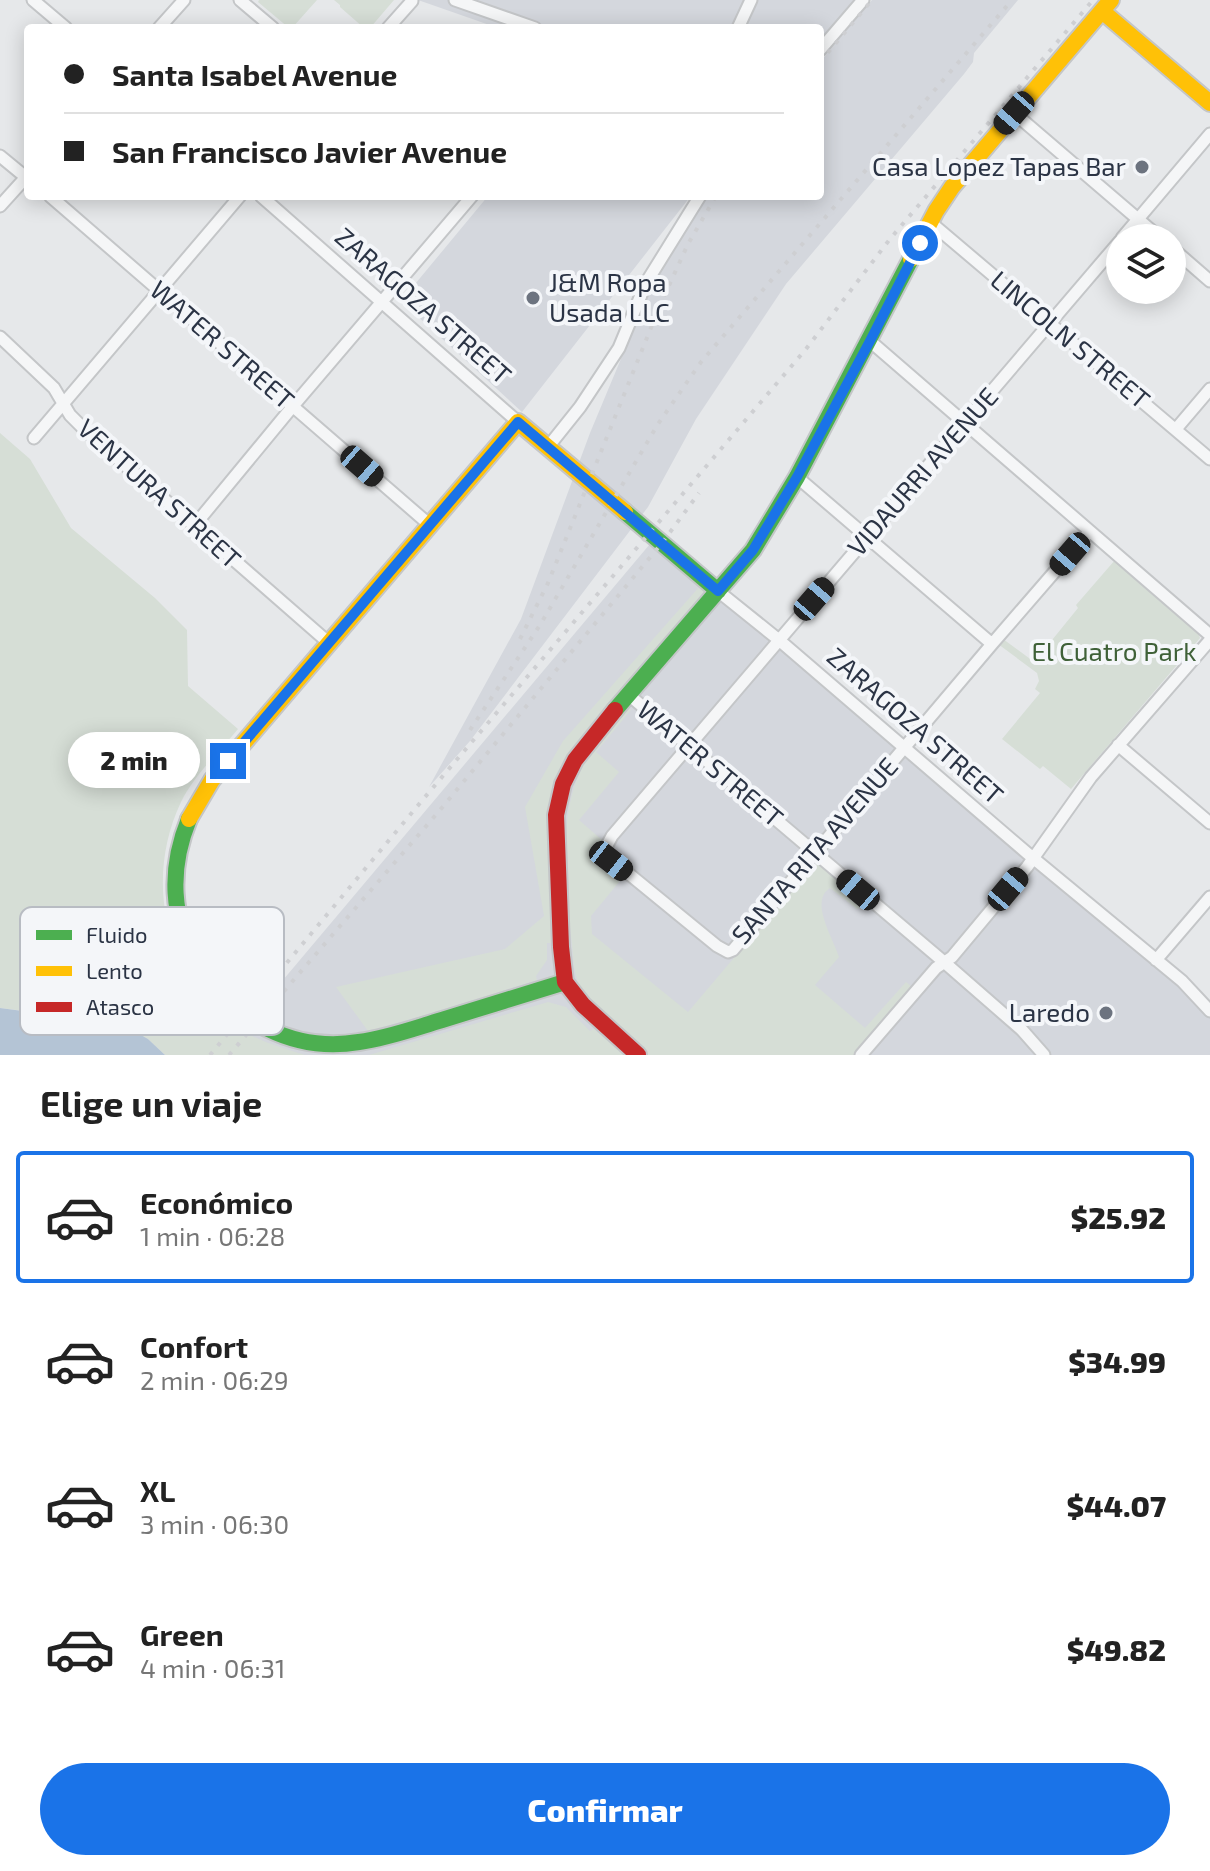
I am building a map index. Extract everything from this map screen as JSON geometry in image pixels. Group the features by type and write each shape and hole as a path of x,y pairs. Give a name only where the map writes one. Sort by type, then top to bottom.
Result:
{"street":[{"path":"33,0 61,24"},
{"path":"163,24 184,0"},
{"path":"240,0 268,24"},
{"path":"455,0 524,24"},
{"path":"740,24 751,0"},
{"path":"824,45 863,0"},
{"path":"392,24 412,1"},
{"path":"638,1055 583,1005 565,982 556,815 563,784 575,760 753,550 797,477 930,222 957,180 1107,6 1210,103"},
{"path":"1014,113 1144,224"},
{"name":"VIDAURRI AVENUE","path":"1134,224 1210,134"},
{"path":"0,156 24,176"},
{"path":"0,206 24,181"},
{"name":"WATER STREET","path":"55,200 431,526"},
{"path":"34,438 237,200"},
{"name":"ZARAGOZA STREET","path":"266,200 518,422 1182,981 1210,1011"},
{"path":"194,526 468,200"},
{"path":"548,447 580,407 619,348 646,283 698,200"},
{"name":"LINCOLN STREET","path":"930,222 1210,459"},
{"name":"VIDAURRI AVENUE","path":"728,952 611,861 604,851 608,841 1106,257"},
{"path":"1186,260 1210,281"},
{"name":"VENTURA STREET","path":"0,337 54,388 70,415 86,431 329,643"},
{"path":"861,1055 936,968 952,957 1034,858 1081,789 1210,637 870,341"},
{"path":"1176,429 1210,389"},
{"path":"176,907 174,869 180,840 193,809 212,780 518,422"},
{"path":"797,477 992,644"},
{"name":"SANTA RITA AVENUE","path":"728,952 737,947 1089,532"},
{"name":"WATER STREET","path":"629,695 944,962 1022,1030 1044,1055"},
{"path":"1118,745 1210,823"},
{"path":"1156,960 1210,897"},
{"path":"278,1035 303,1043 355,1043 389,1036 565,982"}],"shaded area":[{"path":"418,0 857,0 824,38 824,24 487,24"},
{"path":"872,0 1018,0 974,53 973,62 964,74 786,284 696,419 648,507 470,741 429,787 521,619 590,433 651,287 691,216 705,200 824,200 824,57"},
{"path":"485,200 688,200 522,412 401,301"},
{"path":"655,538 1210,1011 1210,1055 220,1055 237,1035 284,1035 284,979"}],"green space":[{"path":"317,0 296,24 284,24 258,2"},
{"path":"334,0 394,0 373,24 359,24"},
{"path":"0,433 30,459 71,528 155,598 187,630 188,686 238,729 193,782 181,802 170,832 164,863 165,907 20,907 20,1010 0,1008"},
{"name":"El Cuatro Park","path":"1115,560 1197,630 1200,638 1071,789 1002,739 1040,693 1035,689 1039,681 1037,673 998,644 1003,639 1033,661"},
{"path":"700,586 707,591 583,735 566,759 555,785 548,826 551,943 547,943 547,960 536,976 537,980 368,1031 336,987 505,949 544,916 525,807 563,741"},
{"path":"629,708 631,710 596,752 619,772 579,820 602,840 601,856 624,876 591,916 592,934 688,1012 812,866 820,865 866,904 857,909 830,888 824,894 822,911 839,957 815,985 865,1028 906,982 912,987 854,1055 647,1055 609,1023 584,996 574,967 567,891 568,812 587,758"},
{"path":"548,1002 566,1007 590,1031 594,1029 624,1055 369,1055"},
{"path":"139,1035 251,1035 305,1055 165,1055 148,1039"}],"water":[{"path":"0,1008 20,1011 20,1035 141,1035 165,1055 0,1055"}],"railway":[{"path":"824,57 872,0"},
{"path":"470,730 540,625 658,424 701,362 1012,0"},
{"path":"284,966 806,349 890,239 1093,0"},
{"path":"520,639 548,583 661,303 688,244 714,200"},
{"path":"284,991 440,810 662,543 699,493"},
{"path":"210,1055 227,1035"},
{"path":"229,1055 246,1035"}],"traffic: fast":[{"path":"615,710 753,550 797,477 911,259"},
{"path":"625,512 718,591"},
{"path":"177,907 178,856 189,819"},
{"path":"284,1035 311,1042 359,1042 565,982"}],"traffic: slow":[{"path":"911,259 952,187 1111,0"},
{"path":"1102,11 1210,103"},
{"path":"189,819 212,780 518,422 625,512"}],"traffic: jam":[{"path":"615,710 575,760 563,784 556,815 561,947 565,982 583,1005 638,1055"}],"place":[{"name":"Casa Lopez Tapas Bar","path":"1142,167"},
{"name":"J&M Ropa Usada LLC","path":"533,298"},
{"name":"Laredo","path":"1106,1013"}],"route":[{"path":"228,761 518,422 718,591 753,550 797,477 920,243"}]}
